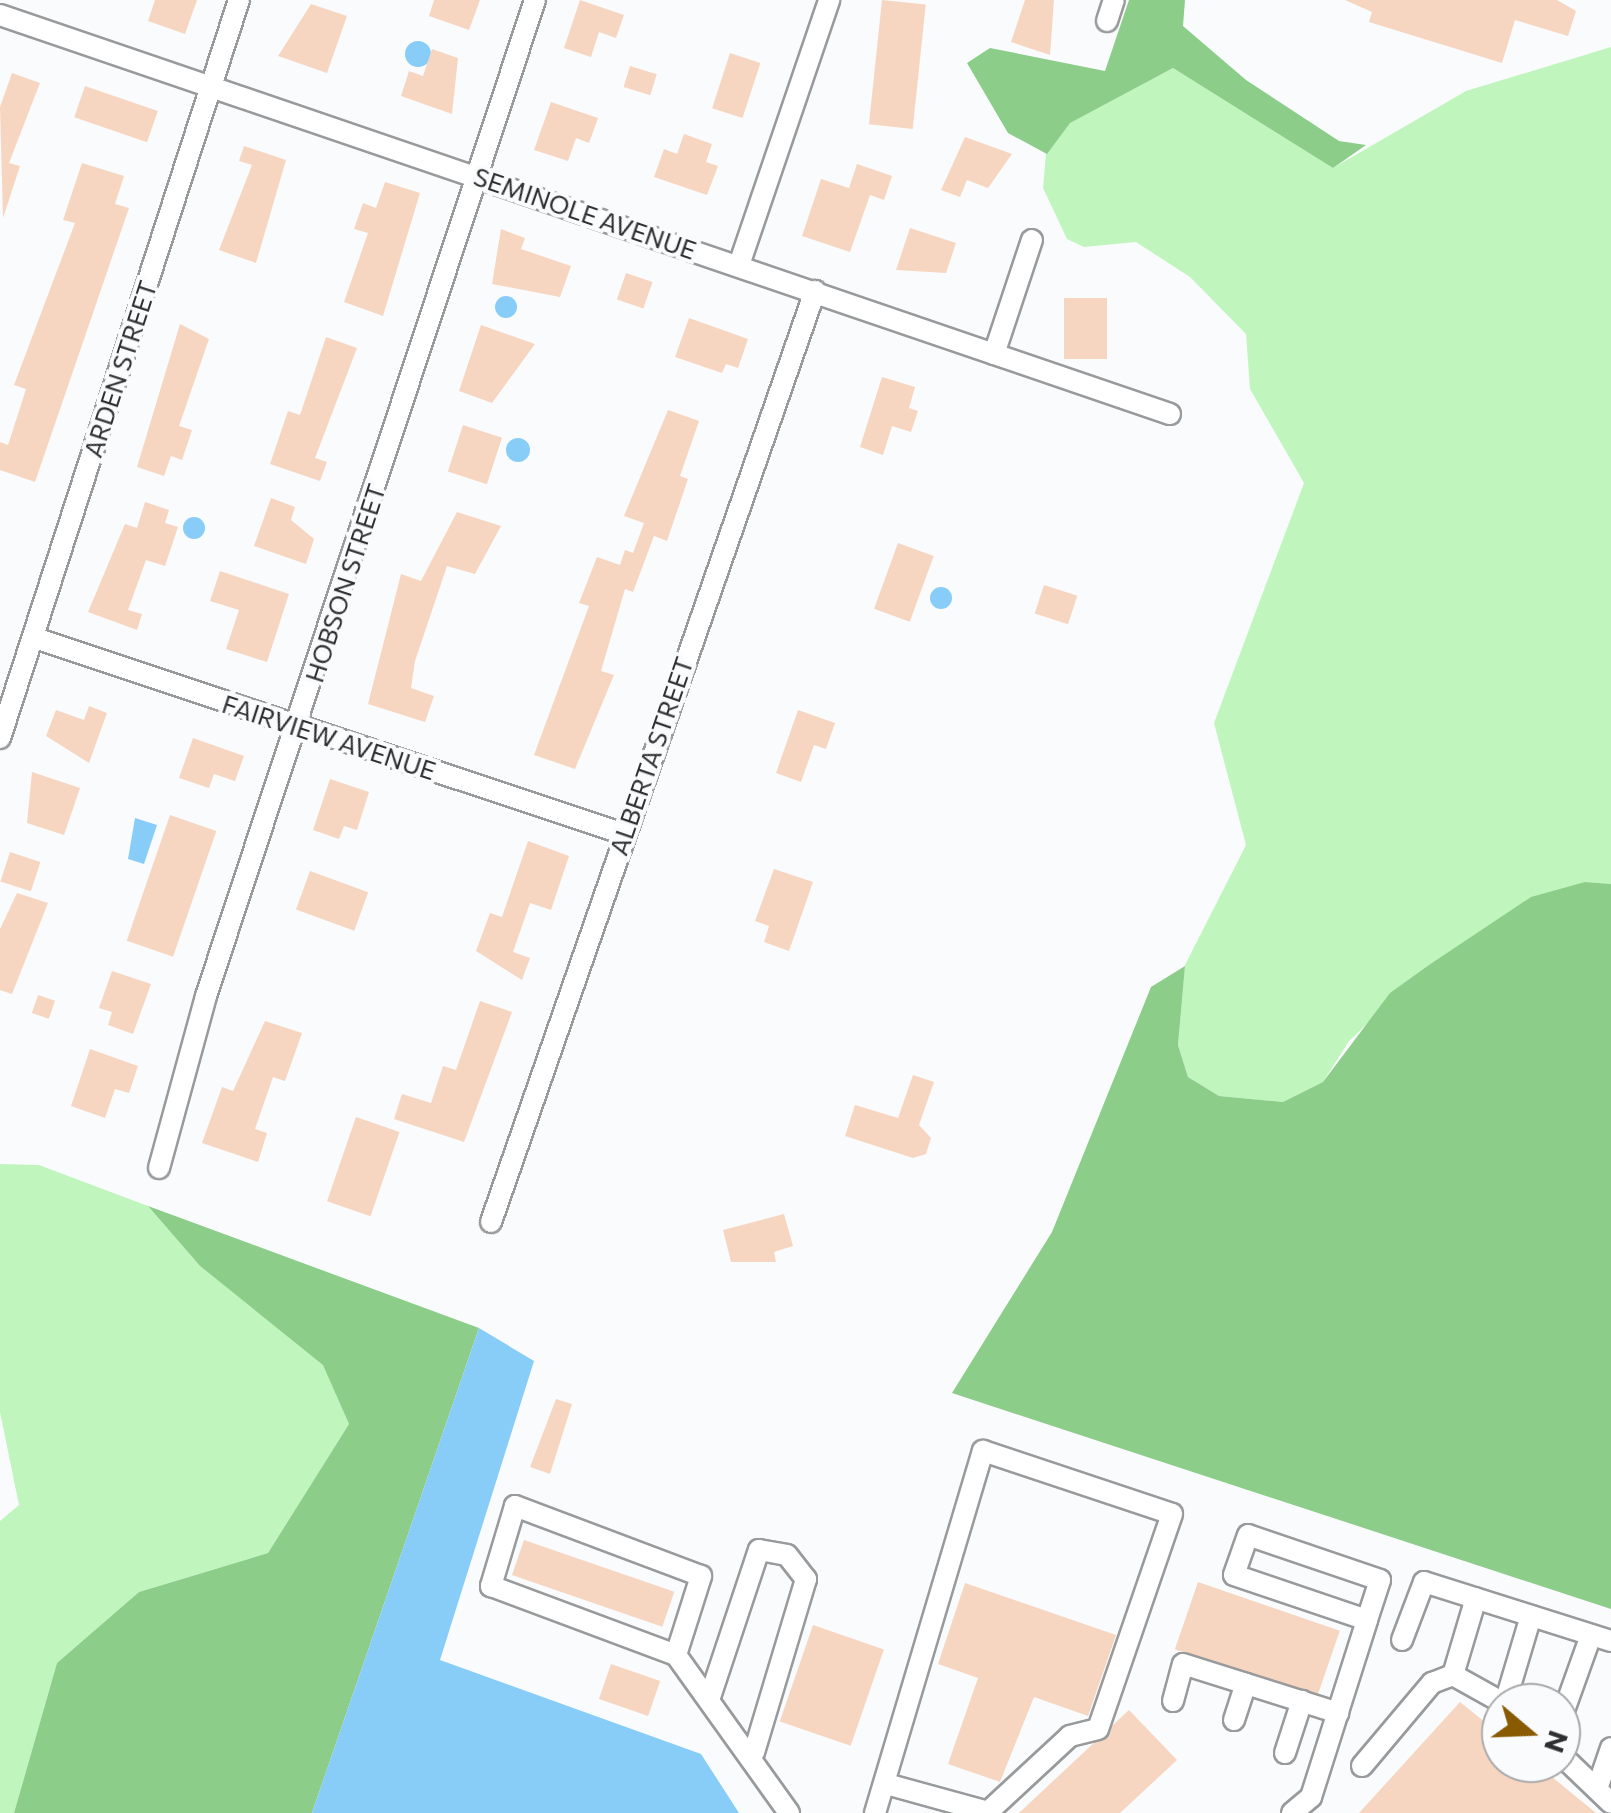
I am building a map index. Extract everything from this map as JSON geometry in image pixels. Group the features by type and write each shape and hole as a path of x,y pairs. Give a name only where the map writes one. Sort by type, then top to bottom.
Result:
{"street":[{"name":"ARDEN STREET","path":"0,738 239,0"},
{"name":"HOBSON STREET","path":"159,1168 476,176 536,0"},
{"path":"739,265 829,0"},
{"path":"1106,22 1114,0"},
{"name":"SEMINOLE AVENUE","path":"0,16 1170,414"},
{"path":"994,354 1032,240"},
{"name":"ALBERTA STREET","path":"491,1222 815,291"},
{"name":"FAIRVIEW AVENUE","path":"34,638 624,834"},
{"path":"875,1813 918,1679 912,1665 983,1451 1172,1514 1106,1720 1070,1736 988,1812 886,1784"},
{"path":"676,1655 702,1576 514,1506 491,1586 676,1655 754,1752 789,1813"},
{"path":"1292,1813 1311,1797 1380,1580 1248,1535 1234,1575 1367,1620"},
{"path":"710,1697 759,1550 786,1555 806,1579 754,1752"},
{"path":"1402,1640 1424,1582 1601,1638 1579,1683"},
{"path":"1362,1766 1432,1684 1453,1674 1476,1598"},
{"path":"1510,1683 1532,1616"},
{"path":"1172,1700 1183,1664 1338,1713"},
{"path":"1453,1674 1481,1690"},
{"path":"1234,1720 1246,1684"},
{"path":"1285,1753 1302,1702"},
{"path":"1604,1796 1611,1748"},
{"path":"1581,1774 1604,1796"}],"green space":[{"path":"1129,0 1185,0 1183,26 1246,80 1339,141 1366,145 1333,168 1173,68 1070,123 1047,154 1008,133 967,63 990,48 1105,71"},
{"path":"1611,47 1611,884 1585,882 1429,965 1349,1041 1323,1082 1283,1102 1219,1096 1188,1077 1178,1045 1185,965 1246,845 1214,723 1304,483 1250,389 1246,334 1190,277 1136,242 1084,247 1067,239 1043,188 1046,154 1069,123 1173,68 1333,168 1466,91"},
{"path":"1585,882 1611,884 1611,1609 952,1393 1052,1232 1151,987 1185,966 1178,1045 1188,1077 1219,1096 1283,1102 1323,1082 1390,993 1531,897"},
{"path":"0,1164 39,1165 148,1206 200,1266 324,1365 349,1424 268,1553 139,1592 57,1663 14,1813 0,1813 0,1521 19,1505 0,1412"},
{"path":"148,1206 479,1328 312,1813 14,1813 57,1663 139,1592 268,1553 349,1424 323,1365 200,1266"}],"water":[{"path":"418,41 427,45 431,54 427,63 418,67 409,63 405,54 409,45"},
{"path":"506,296 514,299 514,315 506,318 498,315 495,307 498,299"},
{"path":"518,438 530,450 518,462 506,450"},
{"path":"194,517 202,520 202,536 194,539 186,536 183,528 186,520"},
{"path":"941,587 949,590 949,606 941,609 933,606 930,598 933,590"},
{"path":"135,818 157,825 144,864 128,859"},
{"path":"479,1328 534,1361 440,1660 701,1754 739,1813 312,1813"}],"building":[{"path":"155,0 197,0 185,34 148,21"},
{"path":"434,0 480,0 469,30 429,16"},
{"path":"580,0 624,15 616,38 599,32 591,57 564,48"},
{"path":"882,0 926,5 913,129 869,124"},
{"path":"1025,0 1054,0 1050,55 1011,42"},
{"path":"1345,0 1557,0 1576,11 1568,36 1515,20 1502,63 1369,22 1372,12"},
{"path":"311,4 347,16 327,73 278,56"},
{"path":"432,49 458,58 452,114 401,96 409,71 423,76"},
{"path":"730,53 760,63 743,118 712,108"},
{"path":"630,66 657,74 650,95 624,87"},
{"path":"12,73 40,83 9,163 20,166 3,218 0,107"},
{"path":"85,86 158,111 147,142 74,117"},
{"path":"551,102 598,118 589,143 576,138 568,161 534,150"},
{"path":"684,134 712,144 706,162 718,166 707,195 654,177 664,149 677,154"},
{"path":"965,137 1012,154 988,188 967,180 960,197 941,190"},
{"path":"244,146 286,160 256,263 219,250 252,165 239,161"},
{"path":"82,163 124,176 115,204 129,208 35,482 0,470 0,442 8,445 26,389 14,385 75,223 63,220"},
{"path":"857,164 892,176 884,200 870,195 850,252 802,236 821,179 849,188"},
{"path":"385,182 420,193 383,316 344,302 368,233 354,229 363,203 376,208"},
{"path":"910,228 956,243 946,273 896,270"},
{"path":"501,229 525,238 521,249 571,266 560,297 492,284"},
{"path":"626,273 652,282 643,309 617,299"},
{"path":"1064,298 1107,298 1107,359 1064,359"},
{"path":"689,318 748,339 738,368 726,364 722,373 675,357"},
{"path":"180,324 209,339 179,426 192,430 182,460 171,456 164,476 137,467"},
{"path":"481,325 535,344 492,403 459,391"},
{"path":"326,337 357,348 315,458 327,462 320,481 270,464 288,411 300,415"},
{"path":"882,377 915,387 909,408 918,411 911,432 892,426 883,455 860,447"},
{"path":"668,410 699,421 680,476 688,479 667,541 654,536 633,592 625,589 601,671 614,675 575,769 534,755 589,606 579,603 597,557 620,565 625,550 633,553 644,523 624,516"},
{"path":"463,425 502,438 487,484 448,472"},
{"path":"271,498 295,507 291,520 314,539 306,564 254,546"},
{"path":"145,502 169,510 165,523 178,527 165,566 146,560 128,610 142,614 137,630 88,612 125,524 137,528"},
{"path":"457,512 501,526 475,574 447,566 415,661 411,688 434,696 425,722 368,704 401,574 421,581"},
{"path":"898,543 934,556 910,622 874,609"},
{"path":"220,571 289,594 267,662 226,649 239,610 210,601"},
{"path":"1044,585 1077,596 1068,624 1035,614"},
{"path":"89,706 107,713 89,763 46,736 56,710 84,720"},
{"path":"798,710 835,723 826,749 814,745 801,782 776,773"},
{"path":"193,738 244,756 235,781 214,774 209,788 179,778"},
{"path":"32,772 80,788 64,835 27,823"},
{"path":"330,779 369,792 357,830 344,826 339,839 313,830"},
{"path":"170,815 216,831 173,957 127,941"},
{"path":"528,841 569,856 551,910 530,903 513,952 530,958 522,980 476,951 490,913 502,917"},
{"path":"10,852 40,862 31,891 0,881"},
{"path":"774,869 813,882 789,951 764,942 769,926 755,921"},
{"path":"310,871 368,892 354,931 296,910"},
{"path":"17,893 48,903 12,994 0,990 0,929"},
{"path":"112,971 151,984 133,1034 108,1025 112,1012 99,1008"},
{"path":"38,995 55,1001 49,1019 32,1013"},
{"path":"480,1001 512,1012 464,1142 394,1119 402,1094 431,1103 443,1066 456,1070"},
{"path":"265,1021 302,1033 285,1081 273,1077 255,1129 267,1133 258,1162 202,1143 222,1087 233,1091"},
{"path":"90,1049 138,1066 129,1093 115,1089 105,1118 71,1106"},
{"path":"913,1075 934,1082 919,1125 931,1138 926,1154 913,1158 845,1136 855,1105 898,1118"},
{"path":"356,1117 399,1132 371,1216 327,1201"},
{"path":"784,1214 793,1246 774,1252 776,1262 731,1262 723,1230"},
{"path":"556,1399 572,1404 550,1474 530,1467"},
{"path":"524,1540 674,1592 662,1627 512,1575"},
{"path":"1198,1582 1340,1631 1317,1698 1175,1649"},
{"path":"965,1583 1116,1635 1088,1716 1034,1697 1000,1782 948,1764 978,1678 938,1664"},
{"path":"813,1625 884,1649 851,1746 780,1721"},
{"path":"611,1664 660,1681 648,1716 599,1699"},
{"path":"1460,1702 1481,1719 1481,1783 1559,1783 1596,1813 1359,1813"},
{"path":"1129,1710 1177,1760 1120,1813 1019,1813"}]}
